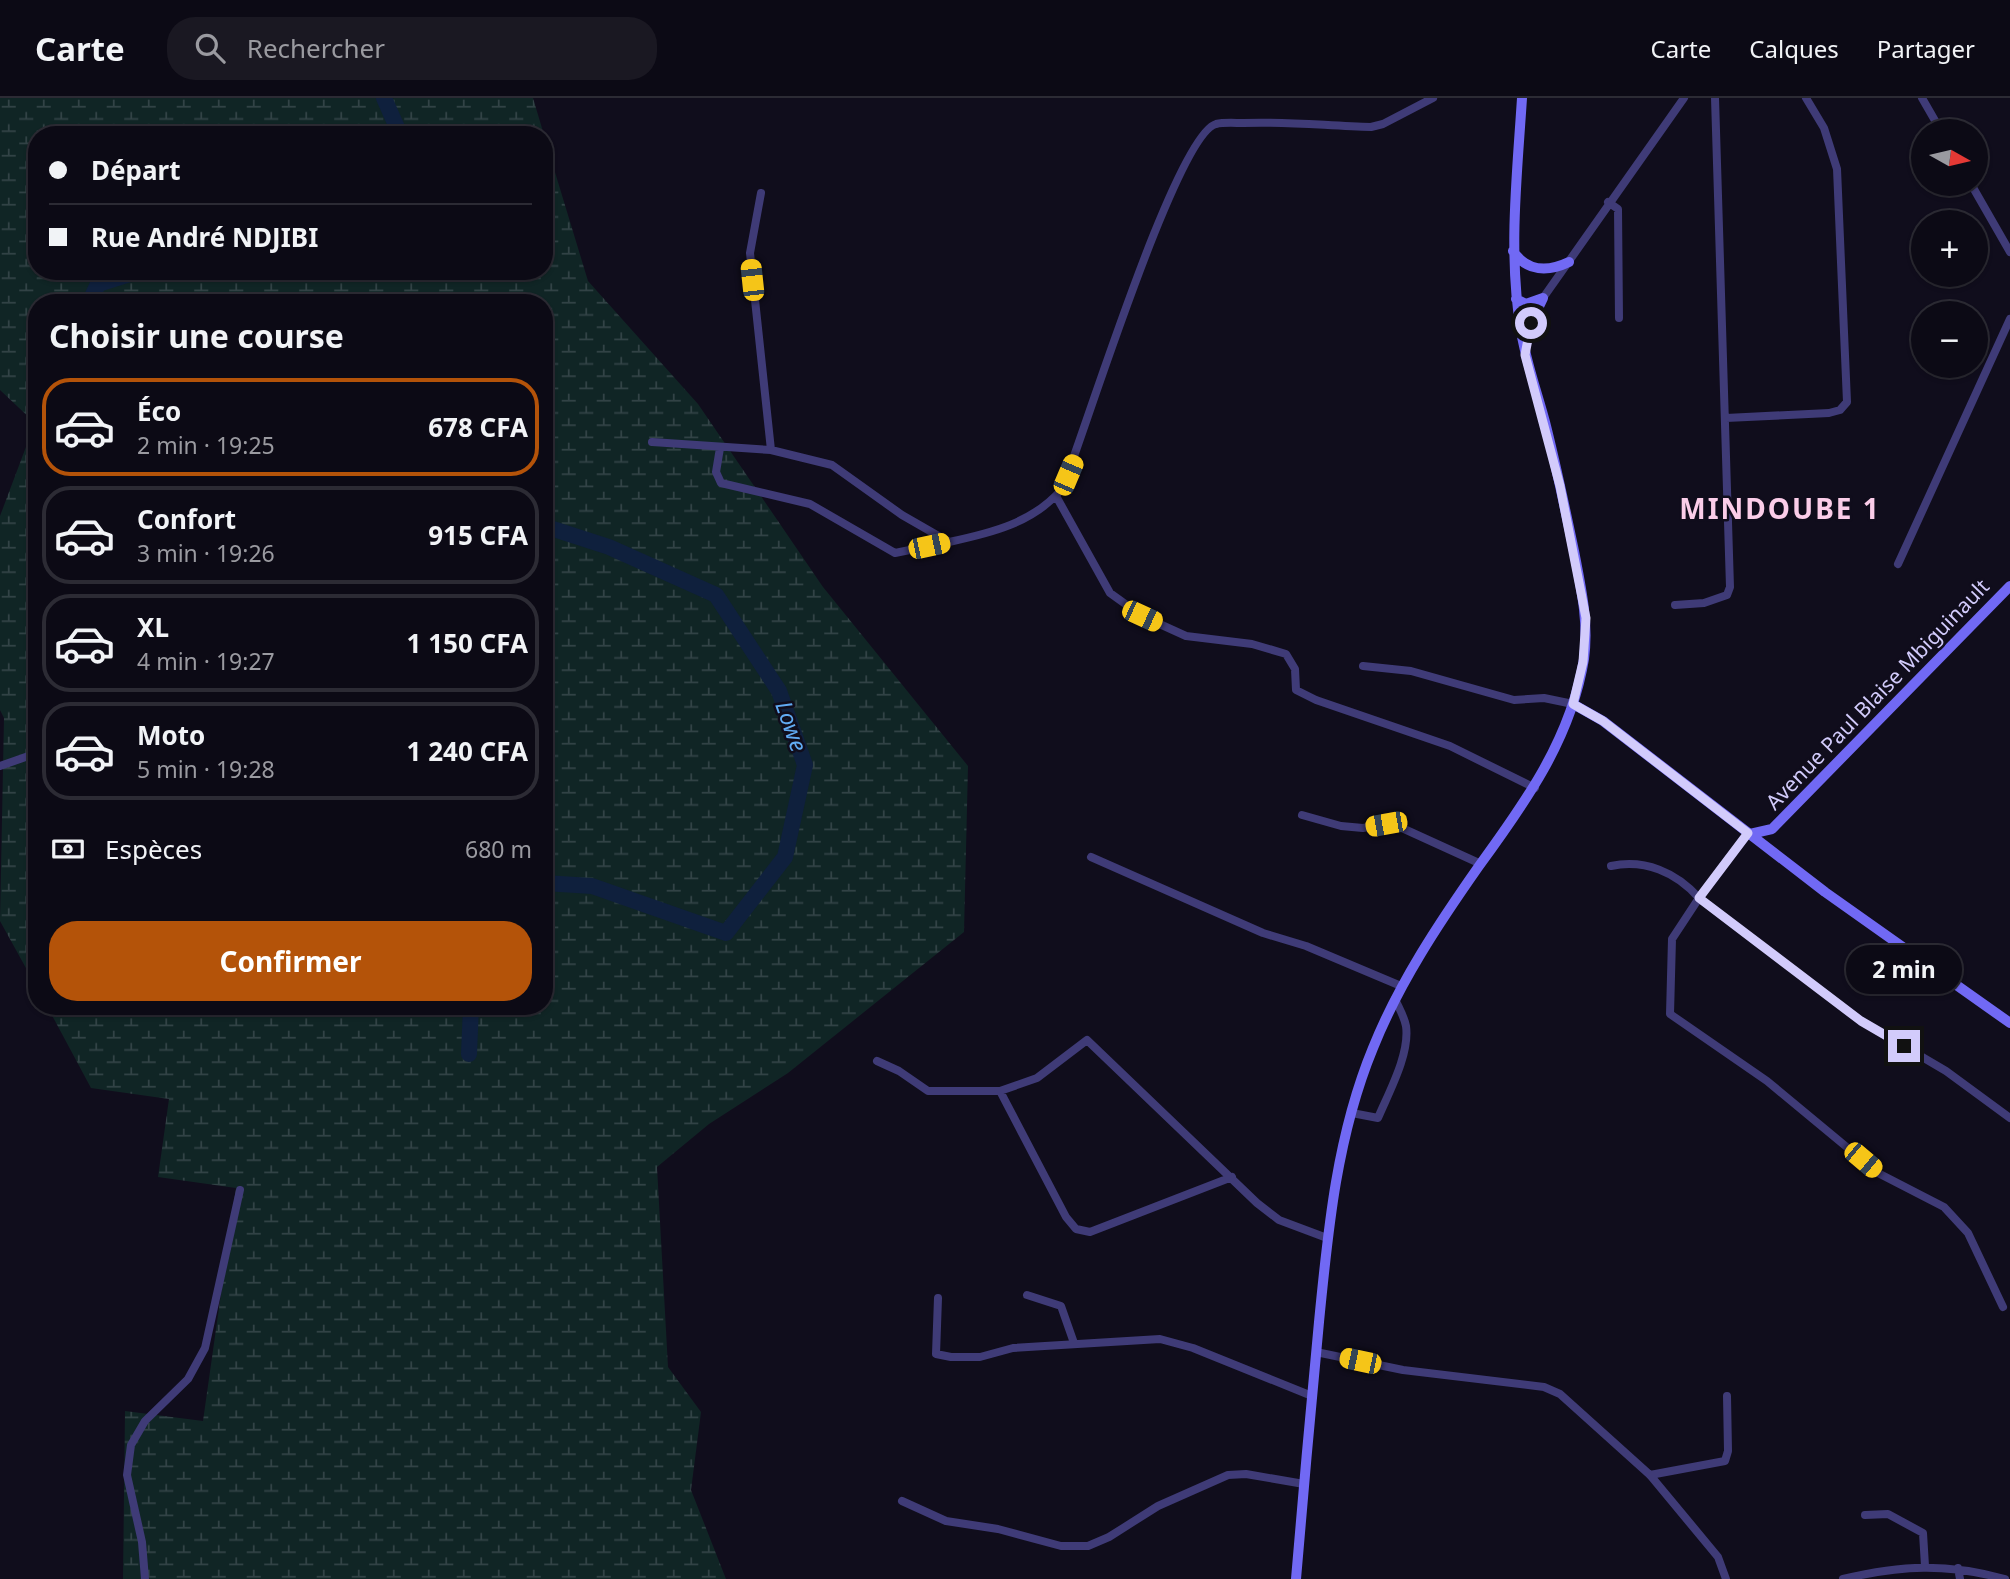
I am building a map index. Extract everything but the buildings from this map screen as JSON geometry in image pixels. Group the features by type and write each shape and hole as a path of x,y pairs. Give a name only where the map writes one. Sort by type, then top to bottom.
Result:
{"street":[{"path":"720,448 716,472 721,483 810,504 895,553 1012,525 1043,508 1056,496 1074,460 1105,362 1147,253 1173,192 1208,129 1216,124 1253,122 1371,127 1383,124 1433,98"},
{"path":"1296,1579 1327,1238 1338,1169 1372,1048 1401,986 1481,864 1535,788 1573,704 1586,641 1582,592 1560,486 1525,355 1516,299 1513,251 1521,98"},
{"path":"1525,355 1529,330 1543,298 1608,202 1684,98"},
{"path":"1675,605 1716,601 1727,595 1730,587 1715,98"},
{"path":"1726,418 1829,413 1840,410 1847,402 1837,169 1824,128 1807,98"},
{"path":"1922,98 1934,119"},
{"path":"761,193 750,253 771,450"},
{"path":"1978,196 2010,252"},
{"path":"1608,202 1618,209 1620,225 1619,318"},
{"path":"1513,251 1524,263 1540,270 1569,262"},
{"path":"1516,299 1526,304 1543,298"},
{"path":"1898,564 2010,319"},
{"path":"652,442 771,450 832,465 902,515 949,542"},
{"path":"1056,496 1110,593 1142,616 1186,636 1252,644 1286,654 1295,669 1296,690 1315,701 1450,746 1535,788"},
{"name":"Avenue Paul Blaise Mbiguinault","path":"1772,829 2010,586"},
{"path":"1363,666 1411,671 1514,700 1544,698 1573,704 1603,721 1773,852 2010,1023"},
{"path":"0,766 28,756"},
{"path":"1302,815 1341,826 1363,828 1386,824 1402,828 1481,864"},
{"path":"1773,852 1772,829 1749,834 1699,898 1670,946 1673,981 1670,1014 1768,1082 1878,1173 1944,1207 1968,1233 2003,1307"},
{"path":"1091,858 1263,933 1328,955 1401,986"},
{"path":"1611,866 1631,862 1652,866 1688,885 1699,898 1861,1021 1946,1071 2010,1118"},
{"path":"1352,1113 1378,1118 1389,1091 1406,1037 1405,1021 1395,999"},
{"path":"877,1061 899,1070 928,1091 1000,1091 1037,1078 1087,1040 1279,1220 1327,1238"},
{"path":"1000,1091 1066,1217 1076,1229 1090,1232 1232,1177"},
{"path":"145,1579 142,1542 127,1475 131,1445 145,1421 188,1379 205,1348 240,1190"},
{"path":"1027,1295 1061,1306 1074,1343"},
{"path":"938,1298 936,1354 980,1357 1013,1348 1160,1339 1193,1348 1312,1396"},
{"path":"1316,1352 1403,1370 1544,1387 1560,1394 1650,1475 1718,1557 1726,1579"},
{"path":"1650,1475 1725,1461 1728,1451 1727,1396"},
{"path":"902,1501 946,1521 998,1529 1061,1546 1088,1546 1158,1506 1228,1475 1246,1474 1304,1484"},
{"path":"1865,1516 1888,1514 1921,1531 1925,1541 1925,1566"},
{"path":"1843,1579 1883,1570 1925,1566 1958,1568 2005,1579"},
{"path":"1958,1568 1960,1579"}],"green space":[{"path":"0,98 533,98 541,126 28,126 28,280 553,280 553,166 588,281 698,404 823,587 968,766 964,932 788,1073 709,1124 657,1167 668,1367 701,1412 691,1490 726,1579 123,1579 125,1411 203,1421 236,1188 158,1177 169,1099 91,1088 52,1015 553,1015 553,294 28,294 28,416 0,390"},
{"path":"28,442 28,972 0,921 4,718 0,710 0,516"}],"waterway":[{"name":"Lowe","path":"384,98 396,126"},
{"name":"Lowe","path":"93,294 98,284 111,280"},
{"name":"Lowe","path":"553,529 609,547 716,595 779,691 805,765 785,857 726,933 592,886 553,884"},
{"name":"Lowe","path":"469,1054 471,1015"}],"district":[{"name":"MINDOUBE 1","path":"1780,508"}],"route":[{"path":"1531,323 1525,355 1560,486 1586,618 1583,662 1573,704 1603,721 1748,833 1699,898 1861,1021 1904,1046"}]}
